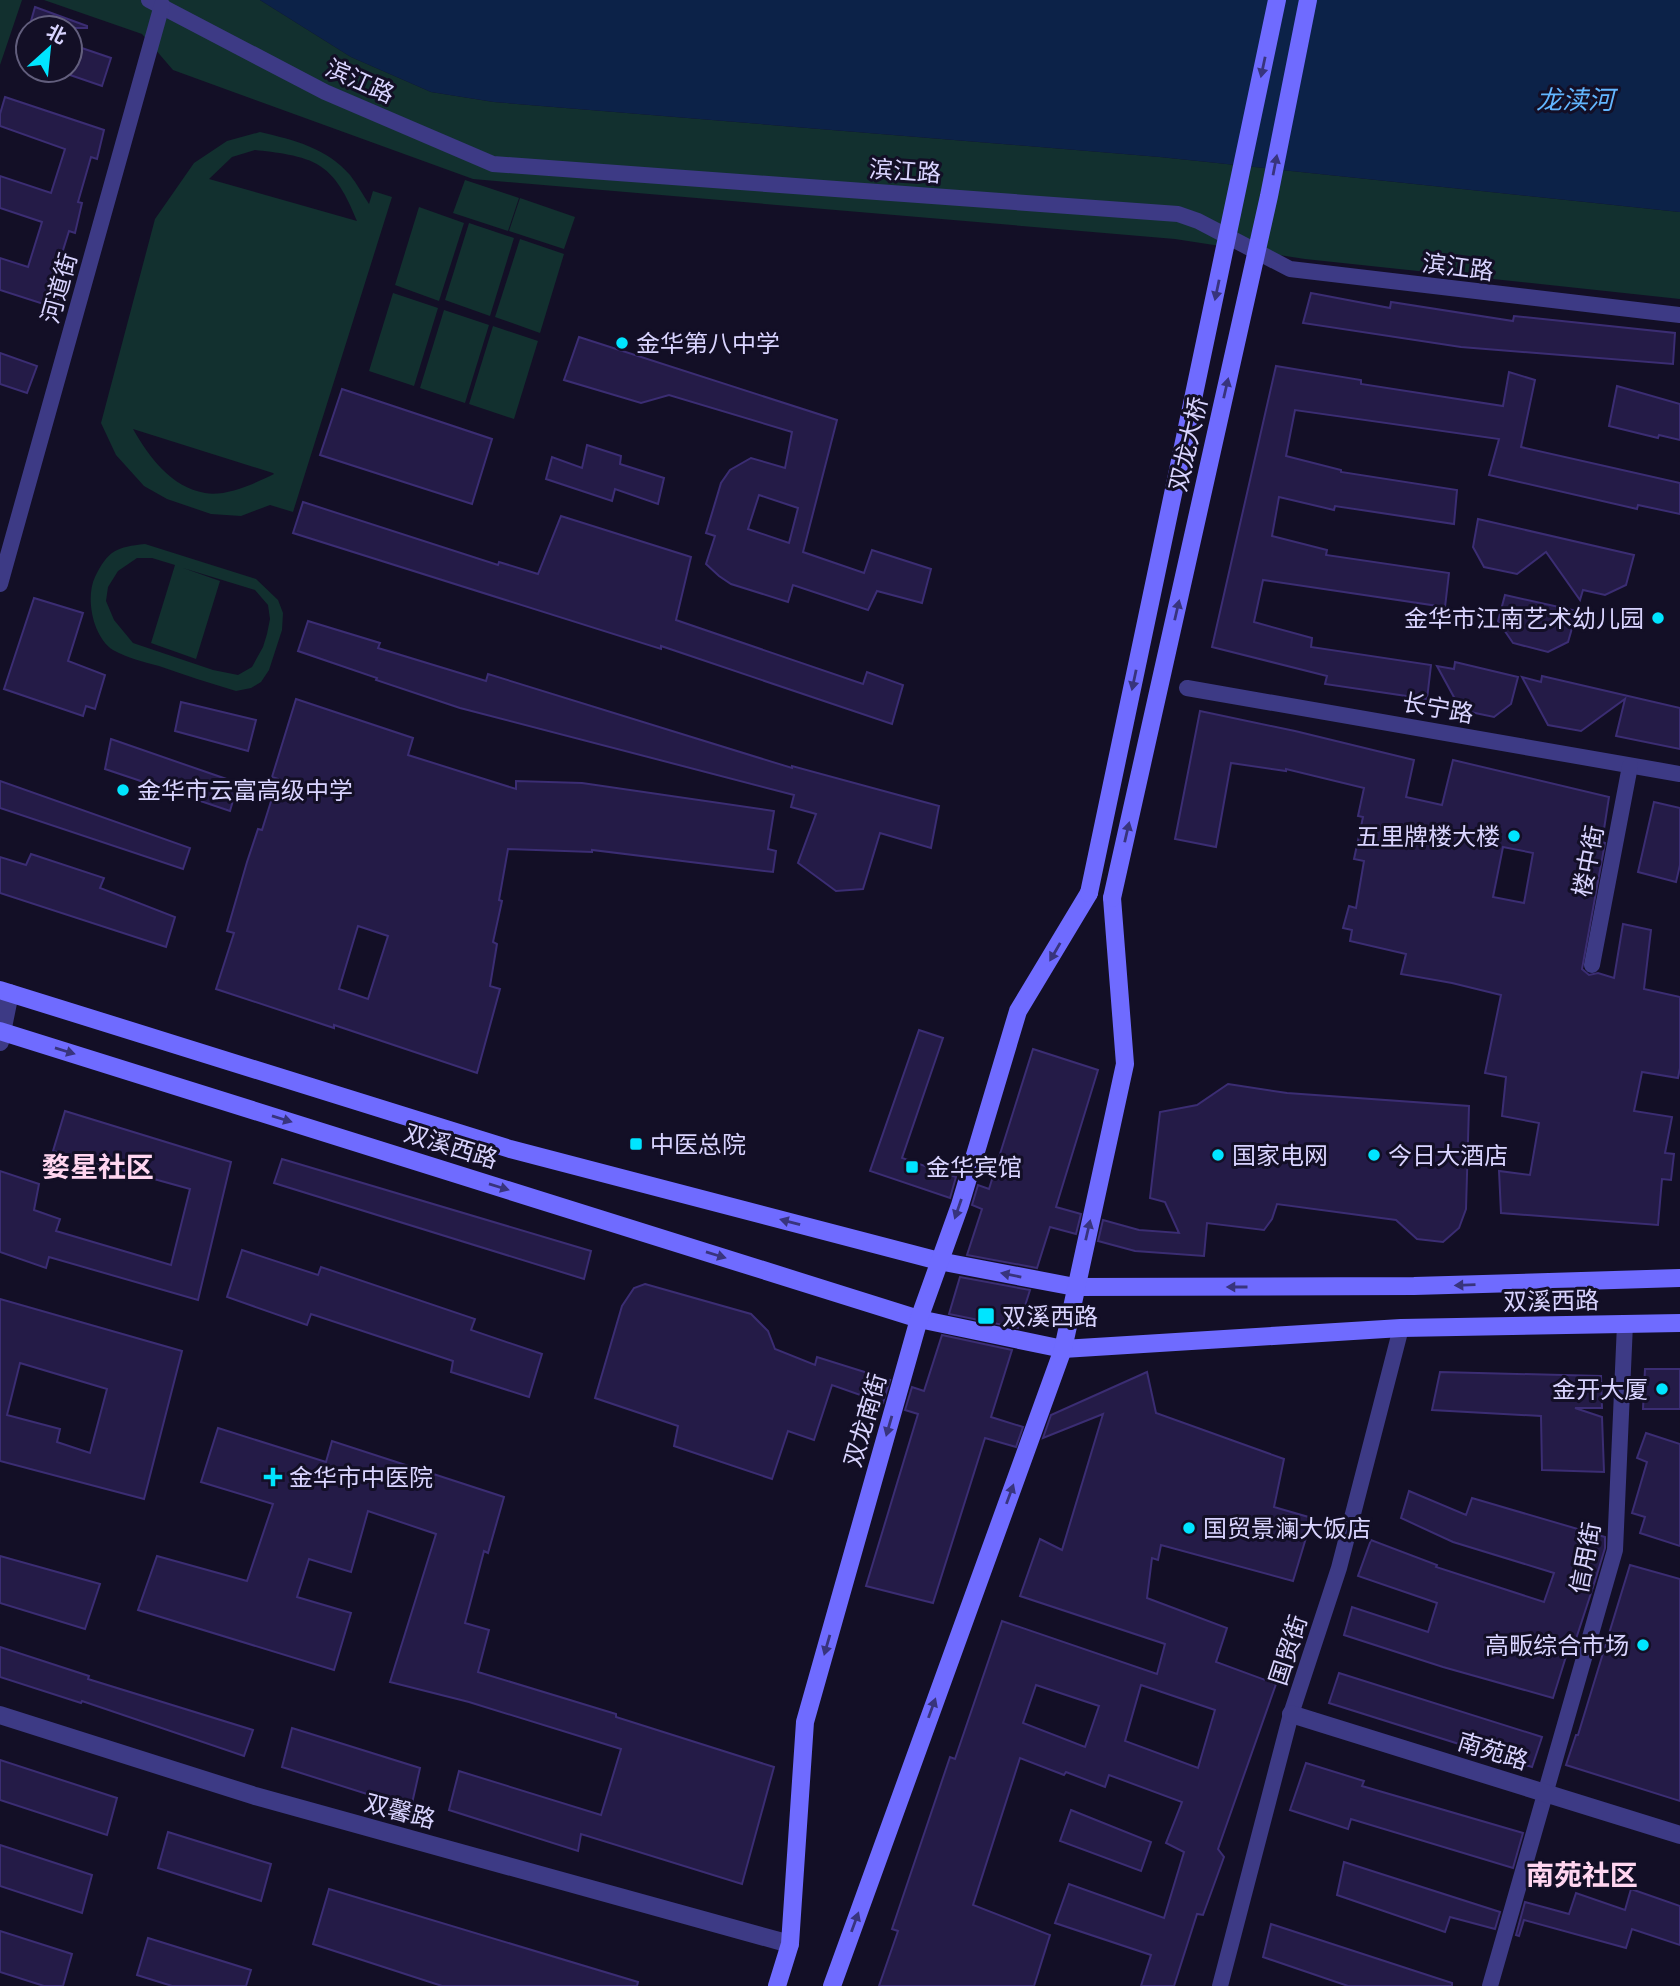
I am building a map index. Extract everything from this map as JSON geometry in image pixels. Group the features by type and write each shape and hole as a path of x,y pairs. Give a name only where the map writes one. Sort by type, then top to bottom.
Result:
{"main road":[{"name":"双龙大桥","path":"1089,893 1277,0"},
{"name":"双龙大桥","path":"1075,1287 1125,1064 1112,898 1269,196 1308,0"},
{"name":"双龙南街","path":"778,1986 790,1944 805,1722 919,1319 960,1205 1018,1012 1089,893"},
{"name":"双溪西路","path":"5,991 510,1149 939,1261 1075,1287 1414,1286 1680,1278"},
{"name":"双溪西路","path":"1,1035 919,1319 1063,1349 1401,1328 1680,1323"},
{"path":"832,1986 1063,1349 1075,1287"}],"street":[{"name":"滨江路","path":"156,2 325,92 493,164 1178,214 1198,221 1290,269 1680,315"},
{"name":"河道街","path":"0,584 156,2"},
{"name":"长宁路","path":"1187,688 1680,774"},
{"name":"楼中街","path":"1592,965 1630,766"},
{"path":"1,1035 5,991"},
{"name":"信用街","path":"1490,1986 1615,1550 1625,1324"},
{"name":"国贸街","path":"1220,1986 1291,1714 1339,1568 1401,1328"},
{"name":"南苑路","path":"1291,1714 1680,1836"},
{"name":"双馨路","path":"0,1715 255,1796 790,1944"}],"green space":[{"path":"0,0 22,0 17,14 14,14 14,24 0,65"},
{"path":"44,0 260,0 351,57 431,92 494,102 1160,157 1680,212 1680,299 1305,259 1175,239 473,179 173,70 142,34"},
{"path":"260,132 297,142 331,158 341,166 353,178 369,204 373,191 392,197 293,512 270,505 241,516 211,514 167,499 144,486 116,455 101,423 155,219 194,163 227,141","holes":["255,150 297,157 320,166 338,184 357,221 209,179 232,157","133,429 273,473 274,474 222,493 193,490 162,469"]},
{"path":"465,180 519,198 508,231 453,213"},
{"path":"520,198 575,217 564,249 509,231"},
{"path":"419,207 464,223 439,301 395,285"},
{"path":"469,223 514,238 490,316 445,300"},
{"path":"520,239 564,254 540,333 495,317"},
{"path":"393,293 438,308 414,386 369,371"},
{"path":"444,310 489,325 465,403 420,388"},
{"path":"493,326 538,341 514,419 469,404"},
{"path":"145,544 256,579 278,600 283,613 282,630 269,670 261,682 251,688 236,691 130,658 106,644 93,616 92,586 109,555","holes":["137,558 152,558 175,565 151,643 196,659 220,581 183,568 255,590 268,605 270,619 267,634 252,667 238,675 213,670 133,643 114,620 106,601 108,587 118,571"]}],"water":[{"name":"龙渎河","path":"260,0 1680,0 1680,212 1160,157 494,102 431,92 351,57"}],"building":[{"path":"35,7 54,14 33,14"},
{"path":"84,49 111,58 102,86 84,80"},
{"path":"5,97 104,130 97,159 91,157 78,202 82,203 75,233 69,231 55,276 63,279 56,308 0,290 0,258 28,267 42,222 0,208 0,176 51,193 65,149 0,126"},
{"path":"1311,293 1390,308 1391,302 1513,321 1514,316 1675,333 1673,364 1461,347 1303,323"},
{"path":"579,337 837,420 803,552 864,573 872,550 931,569 922,603 877,591 868,610 793,585 788,602 731,584 706,564 715,536 706,533 721,483 730,470 751,458 785,468 792,432 669,395 641,403 564,380","holes":["759,495 798,508 789,543 748,529"]},
{"path":"0,353 37,366 27,393 0,384"},
{"path":"1276,366 1361,380 1361,384 1503,406 1509,372 1535,380 1521,447 1680,483 1680,514 1638,505 1637,509 1489,475 1499,439 1295,410 1286,456 1341,472 1457,490 1454,524 1335,506 1334,510 1279,497 1272,536 1327,550 1326,555 1449,573 1445,607 1263,580 1254,622 1312,638 1311,647 1431,665 1427,699 1325,684 1327,676 1212,647"},
{"path":"1617,386 1680,404 1680,440 1659,435 1658,438 1609,426"},
{"path":"342,389 492,439 472,504 320,455"},
{"path":"587,445 621,456 620,464 664,478 658,504 615,489 612,501 546,479 552,457 582,468"},
{"path":"303,502 498,565 499,562 538,574 561,516 691,557 676,620 863,684 867,672 903,685 892,724 661,646 661,649 293,533"},
{"path":"1478,519 1634,555 1626,585 1605,595 1583,590 1580,600 1546,552 1517,574 1484,567 1473,547"},
{"path":"1505,595 1577,611 1568,642 1548,652 1513,643 1498,621"},
{"path":"34,598 83,613 68,661 105,675 95,709 86,706 83,716 4,689"},
{"path":"308,621 380,643 378,648 486,681 488,674 792,768 939,806 931,848 880,833 863,889 836,891 798,863 816,814 791,807 794,795 460,708 376,680 377,678 298,651"},
{"path":"1455,662 1518,677 1511,704 1494,717 1461,710 1437,666 1454,669"},
{"path":"1542,676 1680,708 1680,749 1616,736 1625,699 1581,731 1548,725 1522,677 1541,682"},
{"path":"296,699 413,738 408,755 516,789 516,781 582,783 774,811 768,849 776,851 773,872 592,850 508,849 499,900 502,901 493,942 497,944 490,986 500,989 477,1073 216,989 234,933 227,931 247,862 258,829 262,830 278,779 272,777","holes":["358,926 388,936 368,999 339,989"]},
{"path":"181,702 256,720 248,751 175,731"},
{"path":"1200,711 1414,760 1406,797 1442,805 1453,760 1609,797 1602,842 1605,843 1582,969 1589,975 1598,973 1614,978 1623,924 1651,930 1644,989 1680,997 1678,1078 1642,1072 1634,1111 1672,1117 1665,1153 1674,1154 1671,1180 1662,1179 1658,1225 1501,1213 1499,1171 1530,1175 1539,1123 1502,1116 1506,1077 1485,1073 1501,995 1401,974 1406,954 1350,941 1352,930 1343,928 1349,906 1356,908 1364,861 1354,859 1363,817 1358,816 1364,788 1286,769 1231,763 1216,847 1175,839","holes":["1503,847 1533,853 1524,903 1493,897"]},
{"path":"111,739 238,783 230,811 105,769"},
{"path":"0,781 190,848 183,869 0,808"},
{"path":"1654,802 1680,808 1680,865 1676,882 1638,872"},
{"path":"31,854 104,878 100,888 175,917 166,947 0,893 0,857 26,865"},
{"path":"919,1030 943,1038 902,1158 956,1177 950,1198 870,1171"},
{"path":"1033,1049 1098,1070 1056,1207 1081,1214 1076,1234 1050,1227 1037,1268 967,1255 982,1209 972,1205 978,1185 989,1189"},
{"path":"1228,1084 1287,1093 1469,1106 1466,1209 1459,1228 1443,1242 1417,1239 1396,1220 1277,1204 1272,1219 1264,1230 1207,1223 1204,1256 1135,1251 1098,1241 1103,1220 1139,1230 1179,1233 1165,1202 1150,1198 1160,1112 1197,1105"},
{"path":"65,1111 231,1162 198,1300 49,1257 46,1268 0,1252 0,1171 39,1184 34,1210 60,1219 56,1231 171,1265 190,1189 53,1151"},
{"path":"282,1159 591,1251 584,1279 274,1183"},
{"path":"242,1250 318,1275 321,1267 475,1319 471,1330 542,1354 529,1397 451,1372 453,1361 311,1314 307,1325 227,1297"},
{"path":"960,1277 1030,1290 1018,1328 949,1314"},
{"path":"645,1284 751,1314 768,1331 775,1349 815,1365 817,1357 890,1380 883,1403 832,1385 814,1440 788,1431 772,1479 674,1446 678,1426 595,1398 622,1306 634,1288"},
{"path":"0,1299 182,1351 144,1499 0,1461","holes":["20,1363 107,1389 90,1453 57,1442 60,1429 7,1415"]},
{"path":"942,1335 1012,1350 991,1417 1023,1427 1016,1447 985,1438 933,1603 866,1586 918,1414 905,1410 912,1387 924,1391"},
{"name":"金开大厦","path":"1645,1369 1680,1369 1680,1409 1643,1409"},
{"path":"1147,1372 1156,1413 1284,1459 1274,1507 1312,1518 1293,1581 1161,1545 1158,1560 1152,1558 1147,1598 1227,1628 1216,1662 1276,1684 1218,1849 1224,1857 1203,1915 1197,1914 1174,1986 1141,1986 1151,1955 1055,1923 1069,1884 1164,1918 1184,1852 1166,1843 1182,1802 1109,1775 1105,1787 1020,1758 973,1905 1050,1935 1034,1986 879,1986 898,1931 892,1929 950,1757 955,1759 1002,1621 1157,1674 1165,1644 1020,1596 1040,1539 1062,1550 1103,1414 1043,1438 1051,1415","holes":["1036,1685 1099,1706 1085,1747 1023,1723","1141,1685 1215,1710 1198,1768 1125,1741"]},
{"path":"1440,1372 1601,1376 1602,1408 1575,1408 1602,1417 1604,1472 1542,1470 1541,1416 1432,1410"},
{"path":"218,1428 326,1462 332,1441 504,1497 488,1553 484,1551 465,1623 489,1630 478,1672 616,1714 616,1717 774,1767 742,1884 581,1834 578,1851 449,1810 459,1771 601,1815 621,1749 469,1702 390,1682 436,1534 368,1511 351,1572 309,1559 297,1597 351,1613 334,1670 138,1610 157,1556 247,1581 273,1504 201,1482"},
{"path":"1646,1433 1680,1444 1680,1546 1640,1533 1645,1517 1632,1513 1647,1462 1637,1458"},
{"path":"1409,1491 1466,1515 1472,1498 1605,1537 1605,1548 1595,1581 1553,1698 1344,1635 1352,1607 1428,1632 1437,1603 1358,1576 1371,1540 1437,1565 1436,1567 1544,1602 1554,1573 1453,1542 1401,1518"},
{"path":"0,1556 100,1584 85,1629 0,1603"},
{"name":"高畈综合市场","path":"1630,1565 1680,1579 1680,1801 1566,1765 1578,1735"},
{"path":"0,1647 89,1676 88,1679 253,1730 244,1756 82,1701 81,1703 0,1677"},
{"path":"1339,1673 1542,1737 1532,1767 1329,1703"},
{"path":"292,1728 420,1768 411,1808 282,1767"},
{"path":"0,1760 117,1798 107,1835 0,1800"},
{"path":"1306,1763 1364,1781 1362,1786 1523,1833 1513,1868 1351,1819 1348,1829 1290,1810"},
{"path":"1071,1810 1151,1842 1141,1871 1060,1841"},
{"path":"168,1832 271,1864 261,1901 158,1868"},
{"path":"0,1845 92,1875 82,1913 0,1886"},
{"path":"1344,1862 1500,1912 1495,1929 1450,1917 1445,1932 1337,1895"},
{"path":"329,1889 638,1982 637,1986 442,1986 313,1944"},
{"path":"1631,1889 1680,1906 1680,1945 1632,1929 1626,1948 1524,1920 1519,1936 1516,1935 1525,1902 1569,1914 1576,1893 1625,1910"},
{"path":"1271,1924 1452,1983 1452,1986 1348,1986 1263,1957"},
{"path":"0,1931 72,1954 63,1986 44,1986 0,1972"},
{"path":"148,1938 251,1970 246,1986 172,1986 137,1975"}],"place":[{"name":"金华第八中学","path":"622,343"},
{"name":"金华市江南艺术幼儿园","path":"1658,618"},
{"name":"金华市云富高级中学","path":"123,790"},
{"name":"五里牌楼大楼","path":"1514,836"},
{"name":"中医总院","path":"636,1144"},
{"name":"国家电网","path":"1218,1155"},
{"name":"今日大酒店","path":"1374,1155"},
{"name":"金华宾馆","path":"912,1167"},
{"name":"双溪西路","path":"986,1316"},
{"name":"金开大厦","path":"1662,1389"},
{"name":"金华市中医院","path":"273,1477"},
{"name":"国贸景澜大饭店","path":"1189,1528"},
{"name":"高畈综合市场","path":"1643,1645"}],"district":[{"name":"婺星社区","path":"98,1167"},
{"name":"南苑社区","path":"1582,1875"}]}
